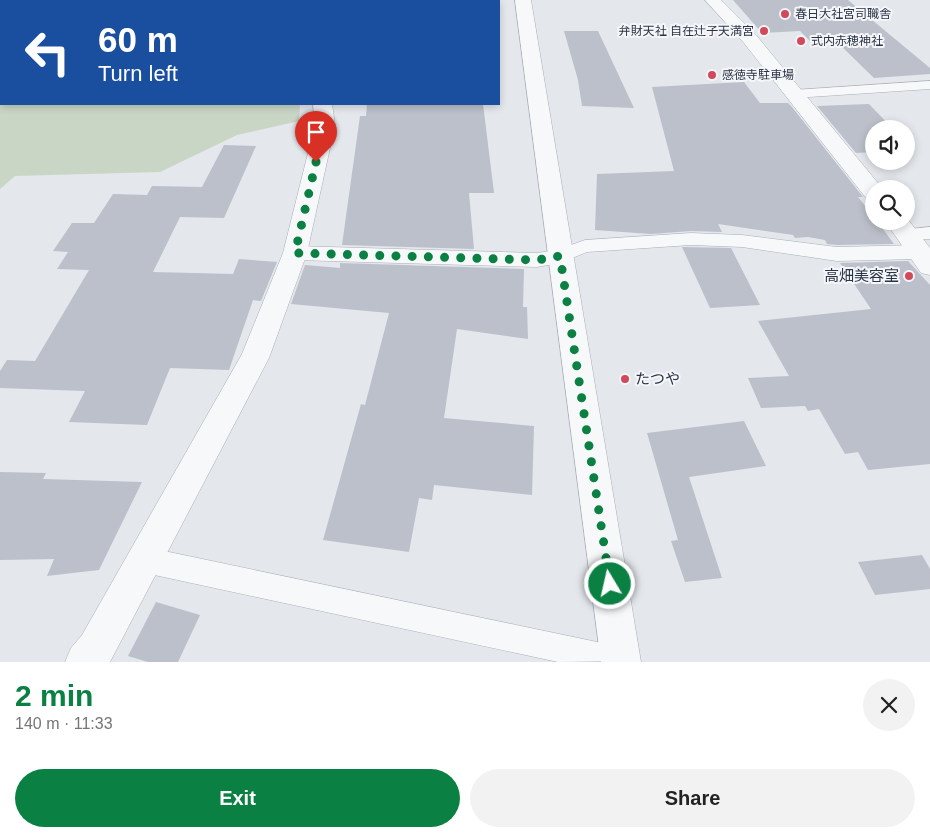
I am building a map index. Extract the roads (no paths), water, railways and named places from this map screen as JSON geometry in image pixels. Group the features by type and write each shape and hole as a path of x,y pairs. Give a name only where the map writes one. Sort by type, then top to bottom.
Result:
{"street":[{"path":"523,0 621,662"},
{"path":"714,0 750,39 865,182"},
{"path":"85,662 96,649 255,358 295,253 325,125 323,105"}],"lane":[{"path":"794,94 930,85"},
{"path":"295,253 537,260 560,256 586,246 691,238 742,241 837,254 916,241"},
{"path":"145,560 621,662"}],"place":[{"name":"春日大社宮司職舎","path":"785,14"},
{"name":"弁財天社 自在辻子天満宮","path":"764,31"},
{"name":"式内赤穂神社","path":"801,41"},
{"name":"感徳寺駐車場","path":"712,75"},
{"name":"高畑美容室","path":"909,276"},
{"name":"たつや","path":"625,379"}]}
